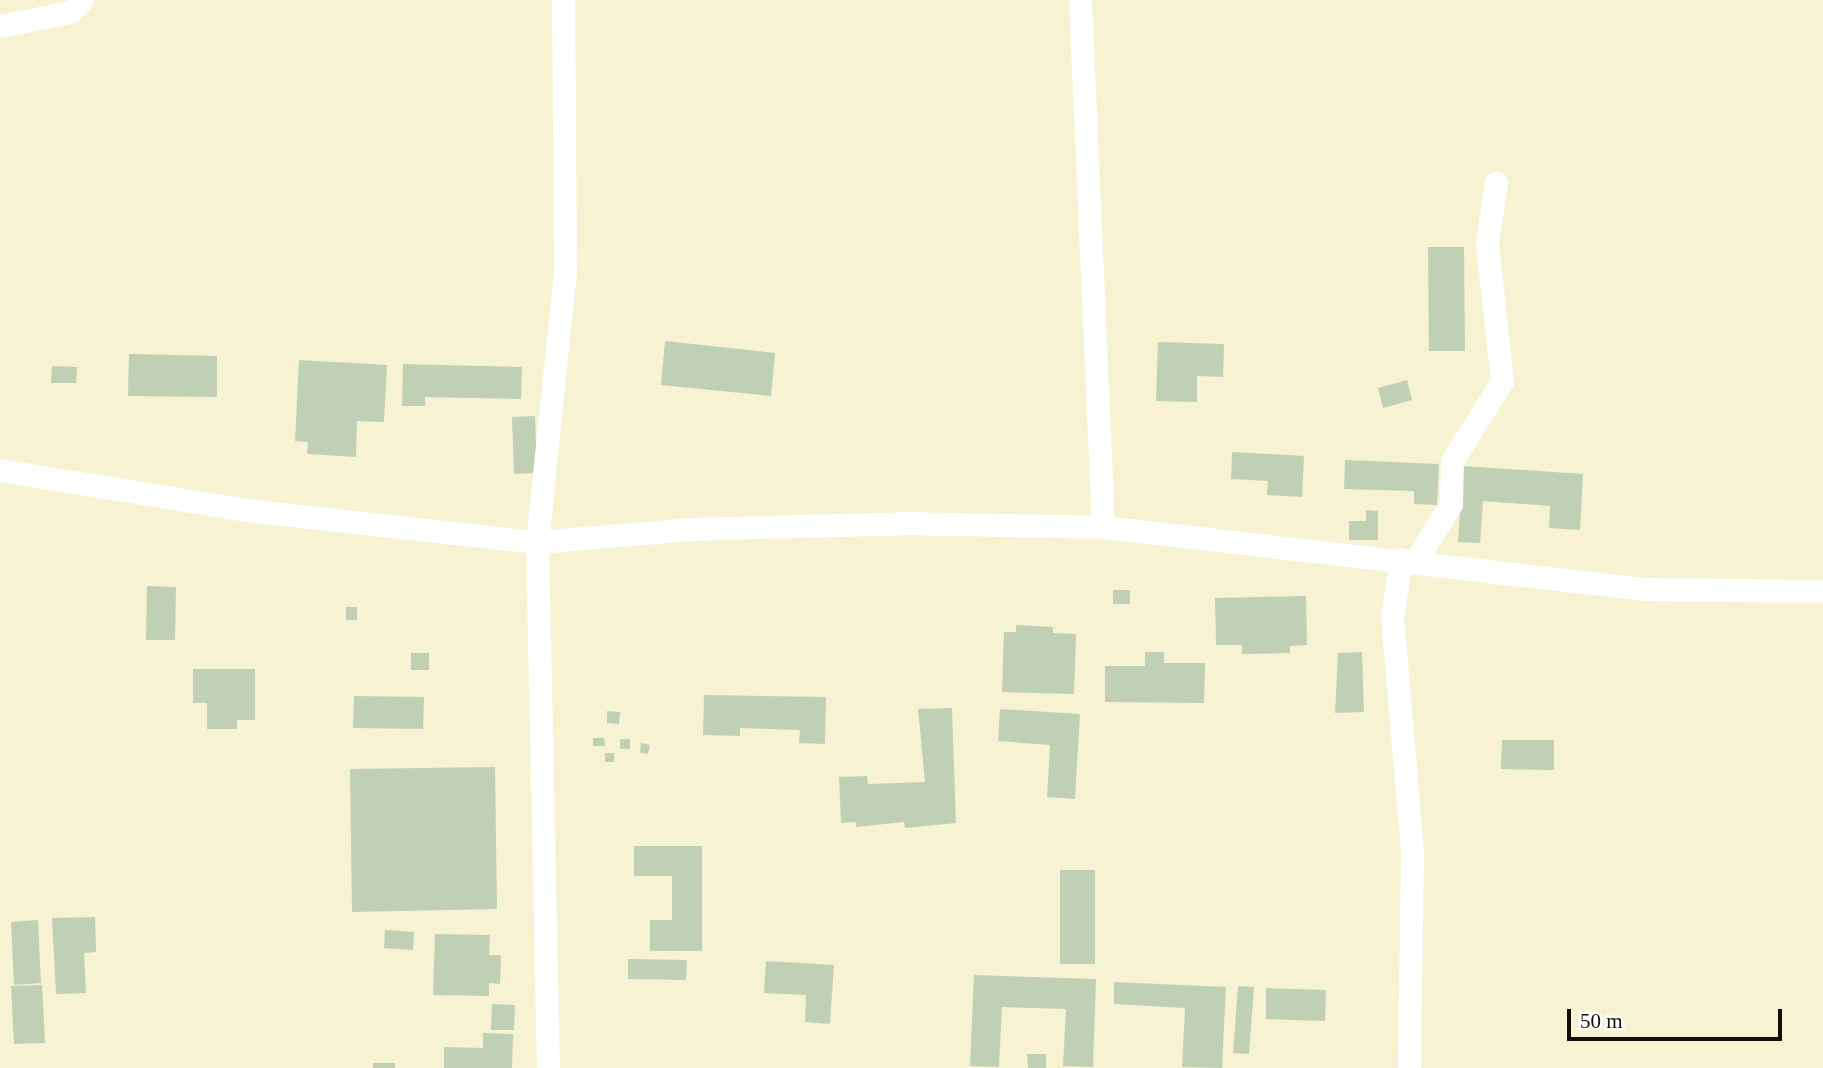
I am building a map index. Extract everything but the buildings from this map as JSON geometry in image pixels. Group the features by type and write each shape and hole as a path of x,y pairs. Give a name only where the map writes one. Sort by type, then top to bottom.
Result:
{"street":[{"path":"0,26 70,12 82,0"},
{"path":"548,1068 537,542 565,271 563,0"},
{"path":"1080,0 1103,527"},
{"path":"1409,1068 1412,852 1392,617 1408,560 1451,504 1452,461 1502,381 1487,243 1496,183"},
{"path":"0,470 246,510 537,542 693,529 903,523 1103,527 1645,589 1823,591"}]}
